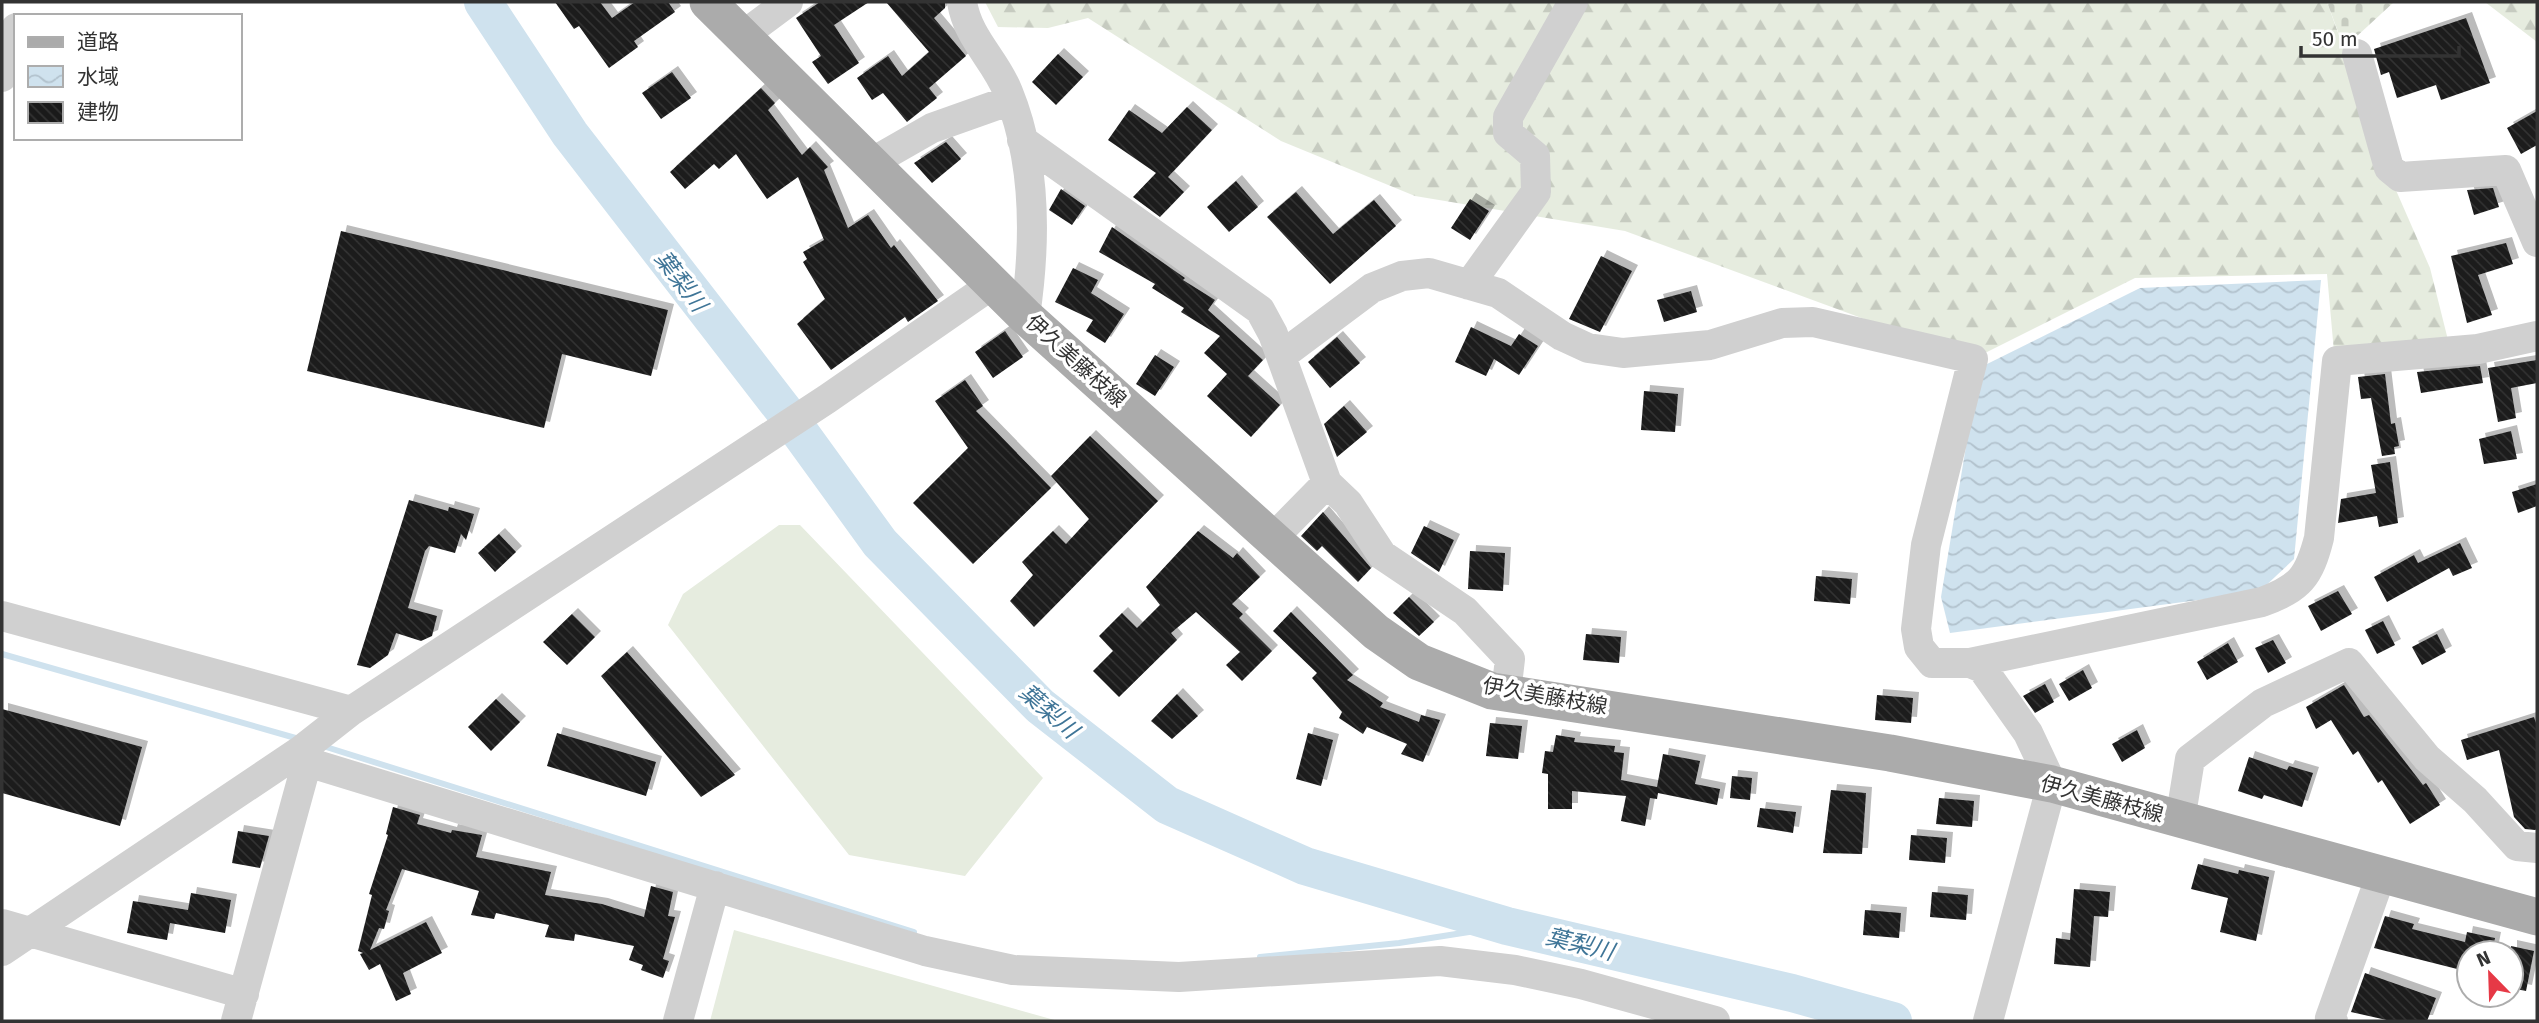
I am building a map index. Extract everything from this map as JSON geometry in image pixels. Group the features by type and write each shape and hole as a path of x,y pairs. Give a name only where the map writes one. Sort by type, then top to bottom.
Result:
{"main road":[{"name":"伊久美藤枝線","path":"708,2 1025,316 1376,632 1419,662 1492,691 1890,753 2052,784 2537,917"}],"street":[{"path":"741,37 788,2"},
{"path":"962,2 965,23 1011,100 1022,140 1032,211 1034,256 1025,316"},
{"path":"1469,285 1536,192 1535,156 1508,133 1508,117 1573,2"},
{"path":"2,77 14,35"},
{"path":"2357,54 2389,168 2400,177 2506,170 2537,242"},
{"path":"869,163 932,128 1011,100"},
{"path":"1022,140 1260,310 1327,483 1348,503 1382,555 1465,611 1493,639 1510,659 1506,693"},
{"path":"1280,356 1372,288 1402,276 1429,273 1498,293 1562,336 1600,350 1623,353 1710,345 1782,323 1813,322 1973,359 1926,545 1916,629 1919,647 1932,663 1970,663 2262,602 2288,593 2303,579 2312,564 2319,538 2337,361 2478,349 2537,336"},
{"path":"2,951 303,757 351,711 827,399 993,284"},
{"path":"1272,539 1327,483"},
{"path":"2,616 351,711"},
{"path":"1970,663 1982,668 2028,733 2052,784 1990,1012"},
{"path":"2180,821 2190,759 2263,703 2350,663 2427,758 2475,800 2517,846 2537,848"},
{"path":"303,757 925,951 1013,970 1179,977 1440,961 1515,970 1581,984 1715,1021"},
{"path":"2,924 240,1008 303,757"},
{"path":"2333,1021 2330,1018 2381,875"},
{"path":"678,1021 715,886"}],"green space":[{"path":"985,2 2327,2 2388,172 2430,268 2451,352 2334,352 2327,274 2135,278 1973,359 1625,231 1415,196 1281,141 1088,18 1048,28 998,27"},
{"path":"2327,2 2394,2 2344,48"},
{"path":"2485,2 2537,2 2537,42"},
{"path":"779,525 800,525 1043,778 965,876 849,855 668,625 683,594"},
{"path":"734,930 1058,1021 710,1021"}],"water":[{"path":"2321,280 2294,559 2259,592 1950,633 1941,597 1979,368 2140,288"}],"building":[{"path":"555,2 600,2 612,18 635,2 668,2 675,12 634,41 638,47 609,68 579,26 574,29"},
{"path":"820,2 869,2 834,25 859,63 828,84 812,62 821,56 796,18"},
{"path":"886,2 945,2 945,8 934,18 966,56 929,88 937,98 907,122 883,93 872,100 857,78 888,56 902,76 929,52"},
{"path":"2466,18 2490,83 2441,100 2436,85 2397,98 2389,72 2381,75 2374,49"},
{"path":"1058,54 1083,77 1056,105 1032,82"},
{"path":"672,72 691,98 661,119 642,93"},
{"path":"761,88 775,103 768,110 802,155 810,147 828,167 824,170 848,228 868,215 891,248 894,245 938,301 908,322 905,317 831,370 797,324 825,299 803,262 807,259 803,252 824,240 798,177 767,199 736,154 719,169 714,164 685,189 670,172"},
{"path":"1187,107 1212,130 1168,177 1184,192 1160,217 1133,197 1156,173 1108,140 1129,110 1162,133"},
{"path":"2537,111 2537,145 2521,154 2507,128"},
{"path":"946,142 961,159 932,183 914,163"},
{"path":"1236,181 1258,207 1229,232 1207,207"},
{"path":"2493,188 2499,207 2474,215 2467,190"},
{"path":"1061,189 1085,206 1072,225 1049,210"},
{"path":"1296,192 1333,234 1374,200 1396,226 1330,284 1267,217"},
{"path":"1470,199 1489,211 1470,240 1451,228"},
{"path":"1112,227 1185,278 1183,280 1215,300 1208,310 1263,360 1248,376 1280,405 1251,437 1207,396 1227,374 1204,353 1220,336 1181,312 1184,308 1152,288 1155,284 1099,252"},
{"path":"341,231 668,310 651,376 562,354 544,428 307,371"},
{"path":"2506,243 2513,264 2478,275 2492,315 2467,323 2451,256"},
{"path":"1601,256 1632,271 1600,332 1569,319"},
{"path":"1073,268 1098,280 1091,293 1124,314 1105,343 1086,331 1093,320 1055,302"},
{"path":"1691,291 1697,312 1664,322 1657,300"},
{"path":"1471,327 1511,346 1519,334 1538,346 1519,375 1494,359 1486,376 1455,362"},
{"path":"1005,331 1023,357 993,378 975,352"},
{"path":"1337,337 1360,363 1330,388 1308,362"},
{"path":"1155,355 1174,367 1155,396 1136,384"},
{"path":"2537,360 2537,383 2511,388 2516,418 2498,422 2488,368"},
{"path":"2480,366 2483,383 2421,393 2417,372"},
{"path":"2385,374 2391,424 2395,423 2399,446 2394,447 2395,454 2382,456 2371,398 2361,399 2358,377"},
{"path":"965,380 983,406 976,411 1051,488 973,564 913,503 968,448 935,401"},
{"path":"1644,391 1678,394 1675,432 1641,430"},
{"path":"1344,406 1367,432 1337,457 1324,424"},
{"path":"2511,431 2517,459 2484,464 2479,439"},
{"path":"1090,436 1158,501 1034,627 1010,601 1033,575 1022,562 1053,531 1066,544 1089,519 1051,476"},
{"path":"2390,462 2398,523 2379,527 2377,516 2338,523 2341,499 2376,493 2371,465"},
{"path":"2537,484 2537,506 2518,513 2512,492"},
{"path":"409,500 448,511 449,507 474,514 466,540 461,534 455,553 429,546 425,551 408,608 437,616 432,636 421,641 396,633 388,655 370,668 357,665"},
{"path":"1323,512 1371,568 1358,582 1322,546 1317,551 1301,536"},
{"path":"1424,526 1454,540 1439,572 1411,553"},
{"path":"1198,531 1233,558 1237,553 1260,577 1232,604 1243,614 1239,618 1272,651 1242,681 1226,665 1240,652 1196,612 1171,633 1177,640 1119,697 1093,671 1113,651 1099,636 1122,613 1137,628 1160,605 1146,587"},
{"path":"499,534 516,552 495,572 478,553"},
{"path":"2460,543 2472,568 2453,576 2449,568 2387,602 2374,577 2414,555 2418,563"},
{"path":"1470,551 1505,553 1503,591 1468,589"},
{"path":"1816,576 1852,579 1850,604 1814,601"},
{"path":"2338,591 2352,614 2321,631 2308,606"},
{"path":"1409,597 1434,622 1419,636 1393,613"},
{"path":"1291,612 1353,675 1347,680 1383,703 1380,707 1419,722 1421,715 1440,720 1423,762 1401,754 1407,744 1367,727 1363,734 1339,718 1342,712 1312,678 1317,673 1273,631"},
{"path":"572,614 595,637 567,665 543,642"},
{"path":"2383,621 2395,645 2377,654 2365,630"},
{"path":"1586,634 1621,637 1619,663 1583,660"},
{"path":"2437,634 2446,652 2422,665 2412,647"},
{"path":"2273,640 2286,663 2268,673 2255,648"},
{"path":"2228,643 2238,662 2207,680 2197,662"},
{"path":"627,652 735,775 701,797 601,676"},
{"path":"2083,670 2092,688 2069,701 2059,684"},
{"path":"2045,684 2054,702 2035,713 2023,696"},
{"path":"2344,685 2364,717 2369,715 2423,785 2426,783 2440,805 2410,824 2382,780 2378,783 2358,751 2353,755 2331,720 2316,729 2306,707"},
{"path":"1177,694 1198,716 1172,739 1151,721"},
{"path":"1877,695 1913,698 1911,723 1875,720"},
{"path":"496,699 520,722 491,751 468,727"},
{"path":"2,709 142,747 120,826 2,793"},
{"path":"2534,717 2537,726 2535,830 2525,829 2514,817 2499,750 2467,760 2461,740"},
{"path":"1490,723 1522,726 1518,759 1486,756"},
{"path":"2137,730 2145,748 2122,762 2112,744"},
{"path":"557,733 656,762 646,796 547,766"},
{"path":"1308,733 1333,740 1321,786 1296,779"},
{"path":"1556,735 1575,738 1574,742 1615,746 1614,752 1624,753 1621,780 1657,787 1663,754 1700,761 1695,784 1720,789 1717,805 1658,793 1657,799 1650,798 1645,826 1621,821 1626,796 1572,791 1572,809 1548,809 1548,774 1542,773 1545,751 1553,752"},
{"path":"2249,757 2287,770 2289,766 2313,773 2302,807 2264,795 2262,799 2238,791"},
{"path":"1732,776 1752,778 1750,800 1730,798"},
{"path":"1831,790 1866,793 1862,854 1823,853"},
{"path":"1939,798 1974,801 1972,827 1936,824"},
{"path":"393,807 420,815 417,824 451,833 452,830 482,835 476,857 551,872 545,895 602,904 644,917 651,886 673,892 668,916 675,917 663,959 669,961 663,978 641,970 643,965 629,960 634,946 575,934 574,941 545,937 549,925 496,913 494,919 471,915 479,891 402,869 386,910 389,911 384,929 379,928 370,950 426,922 442,953 403,973 411,994 396,1001 380,964 369,970 360,954 363,953 358,951 372,895 369,894 388,835 386,834"},
{"path":"1760,808 1796,812 1793,833 1757,827"},
{"path":"238,831 269,836 260,868 232,863"},
{"path":"1911,835 1947,838 1945,863 1909,860"},
{"path":"2198,864 2238,874 2239,870 2269,877 2256,941 2220,932 2228,898 2191,889"},
{"path":"2074,889 2110,892 2108,917 2094,916 2090,967 2054,964 2056,938 2070,940"},
{"path":"1932,892 1968,895 1966,920 1930,917"},
{"path":"191,893 231,900 225,933 170,923 167,940 127,933 133,901 188,910"},
{"path":"1865,910 1901,913 1899,938 1863,935"},
{"path":"2385,916 2414,924 2412,929 2455,940 2455,968 2374,948"},
{"path":"2467,932 2495,939 2466,939"},
{"path":"2525,949 2534,951 2525,991"},
{"path":"2365,973 2436,998 2427,1021 2391,1021 2351,1012"}],"waterway":[{"name":"葉梨川","path":"483,2 570,134 785,412 880,543 1040,706 1167,805 1305,866 1507,926 1792,993 1893,1021"},
{"path":"2,654 299,739"},
{"path":"323,746 914,932"},
{"path":"1260,957 1399,943 1507,926"}]}
